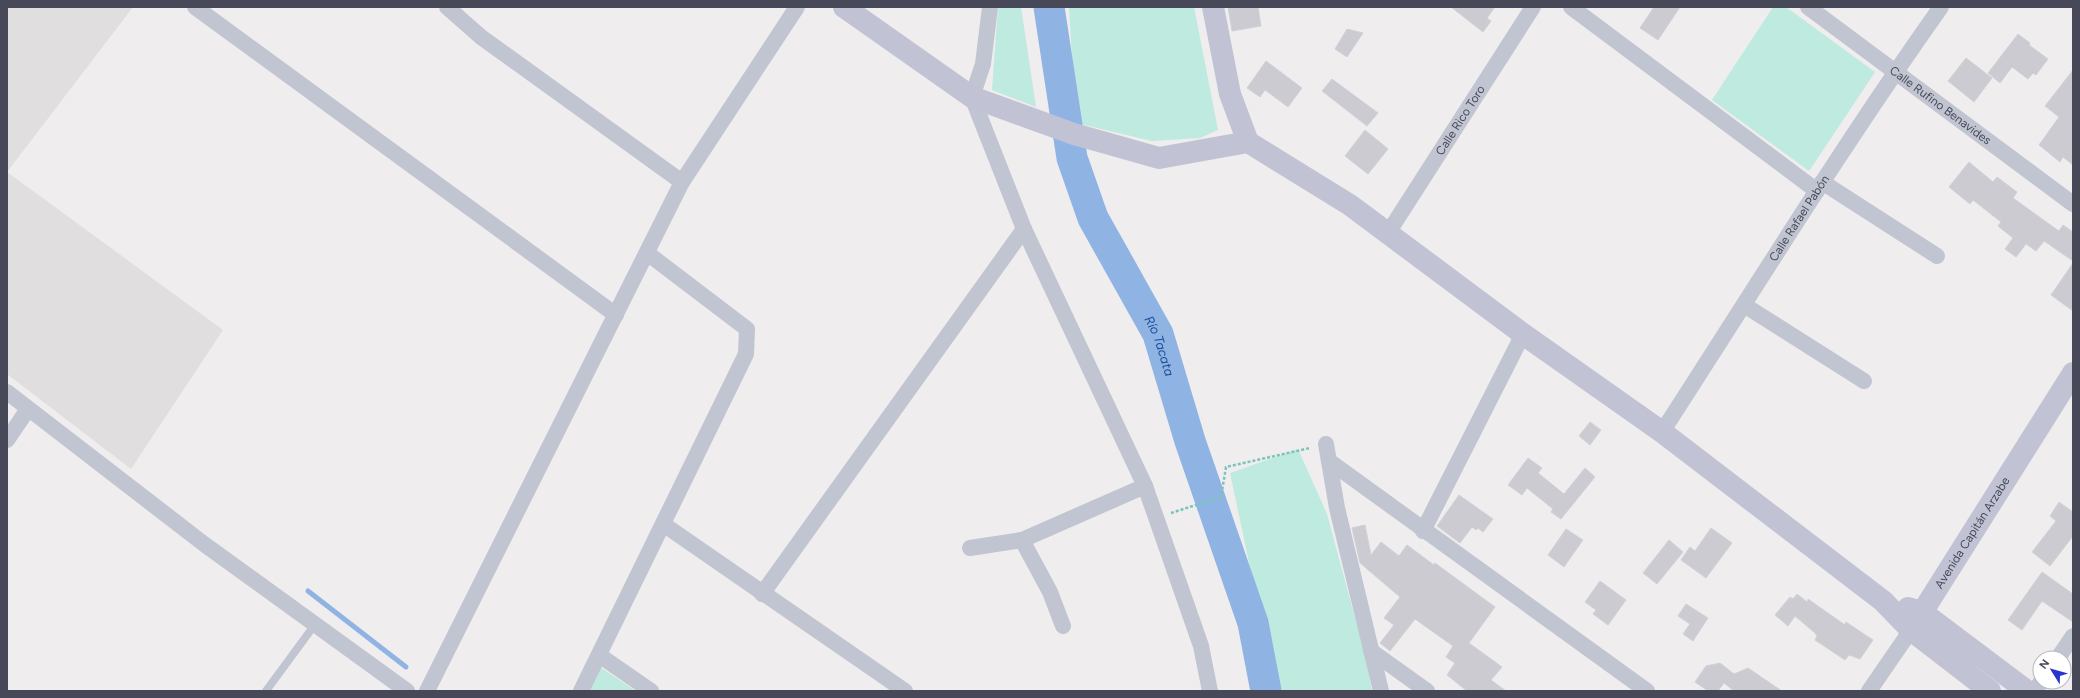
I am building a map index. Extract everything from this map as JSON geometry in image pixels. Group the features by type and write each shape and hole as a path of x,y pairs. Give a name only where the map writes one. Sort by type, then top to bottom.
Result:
{"street":[{"path":"195,7 616,316"},
{"path":"447,7 481,37 682,182"},
{"path":"427,691 682,182 797,7"},
{"path":"844,7 972,97 1042,121 1074,134 1159,158 1248,142"},
{"path":"990,7 983,64 972,97 1024,229 1145,486 1201,646 1210,691"},
{"path":"1213,7 1230,94 1248,142 1350,205 1523,334 1662,432 1883,601 1911,630 1990,691"},
{"name":"Calle Rico Toro","path":"1388,233 1533,7"},
{"path":"1571,7 1819,186 1936,256"},
{"name":"Calle Rufino Benavides","path":"1808,7 2073,204"},
{"name":"Calle Rafael Pabón","path":"1662,432 1819,186 1895,71 1941,7"},
{"path":"762,594 1024,229"},
{"path":"581,691 746,354 747,329 647,253"},
{"path":"1744,305 1864,381"},
{"path":"1423,531 1523,334"},
{"name":"Avenida Capitán Arzabe","path":"1869,691 1911,630 2073,373"},
{"path":"7,392 204,544 316,623 407,691"},
{"path":"7,440 28,409"},
{"path":"1326,444 1337,508 1381,691"},
{"path":"1329,461 1423,531 1647,691"},
{"path":"970,548 1022,540 1145,486"},
{"path":"662,524 905,691"},
{"path":"1022,540 1050,592 1063,626"},
{"path":"1883,601 1922,612 2027,691"},
{"path":"2063,650 2073,636"},
{"path":"1371,651 1427,691"},
{"path":"599,655 650,691"}],"lane":[{"path":"266,691 316,623"}],"path":[{"path":"1156,518 1221,497 1226,466 1326,444"}],"shaded area":[{"path":"7,7 133,7 7,172"},
{"path":"7,172 223,330 131,469 7,374"}],"green space":[{"path":"998,7 1021,7 1036,107 992,90"},
{"path":"1069,7 1194,7 1218,130 1200,138 1152,141 1076,123"},
{"path":"1773,7 1786,7 1875,72 1809,171 1712,100"},
{"path":"1298,449 1327,514 1365,655 1372,691 1279,691 1273,675 1230,473"},
{"path":"600,667 636,691 588,691"}],"building":[{"path":"1228,7 1258,7 1261,26 1232,31"},
{"path":"1451,7 1495,7 1487,18 1491,21 1483,32"},
{"path":"1654,7 1680,7 1658,40 1640,28"},
{"path":"1347,29 1363,33 1347,57 1335,49"},
{"path":"2018,34 2030,43 2029,45 2048,59 2036,75 2033,73 2028,79 2012,67 2000,83 1988,73"},
{"path":"1966,58 1992,78 1974,102 1948,81"},
{"path":"1266,61 1302,88 1288,107 1265,90 1260,97 1247,88"},
{"path":"2073,70 2073,165 2063,157 2060,162 2039,145 2059,117 2045,106"},
{"path":"1332,79 1378,113 1367,126 1322,91"},
{"path":"1365,130 1388,149 1368,174 1345,156"},
{"path":"1969,162 1993,182 1997,177 2017,192 2013,198 2059,231 2063,225 2073,232 2073,261 2044,241 2036,251 2026,244 2016,257 2005,249 2013,238 1998,226 2001,222 1973,200 1970,204 1949,187"},
{"path":"2073,263 2073,311 2051,295"},
{"path":"1590,422 1601,430 1590,445 1579,436"},
{"path":"1528,458 1542,468 1538,473 1564,494 1585,468 1595,477 1561,519 1551,512 1553,509 1527,488 1522,495 1508,485"},
{"path":"1459,495 1493,519 1483,532 1478,528 1476,530 1472,527 1460,543 1437,526"},
{"path":"2059,502 2073,512 2073,536 2050,566 2032,552 2056,521 2050,516"},
{"path":"1365,525 1371,555 1381,542 1399,556 1407,545 1434,565 1435,563 1495,607 1469,643 1502,667 1491,680 1506,691 1467,691 1447,675 1455,663 1446,657 1453,646 1415,619 1390,651 1380,643 1394,625 1384,618 1400,597 1360,563 1352,528"},
{"path":"1711,528 1732,543 1706,578 1681,560 1690,547 1695,551"},
{"path":"1566,529 1583,540 1564,567 1548,555"},
{"path":"1669,540 1683,552 1657,584 1643,573"},
{"path":"2042,572 2073,594 2073,622 2042,601 2022,630 2008,620"},
{"path":"1600,581 1626,600 1608,625 1593,614 1596,610 1585,602"},
{"path":"1797,594 1807,602 1808,599 1845,625 1846,622 1873,640 1860,659 1849,655 1845,660 1815,640 1817,636 1815,633 1795,616 1788,626 1775,615 1790,597 1793,599"},
{"path":"1686,604 1708,618 1693,641 1683,634 1690,624 1678,616"},
{"path":"1720,663 1734,674 1748,668 1782,691 1734,691 1724,683 1718,691 1708,691 1695,682 1706,666"}],"waterway":[{"name":"Río Tacata","path":"1049,7 1072,158 1093,218 1158,334 1190,441 1253,623 1266,691"},
{"path":"308,591 406,667"}]}
